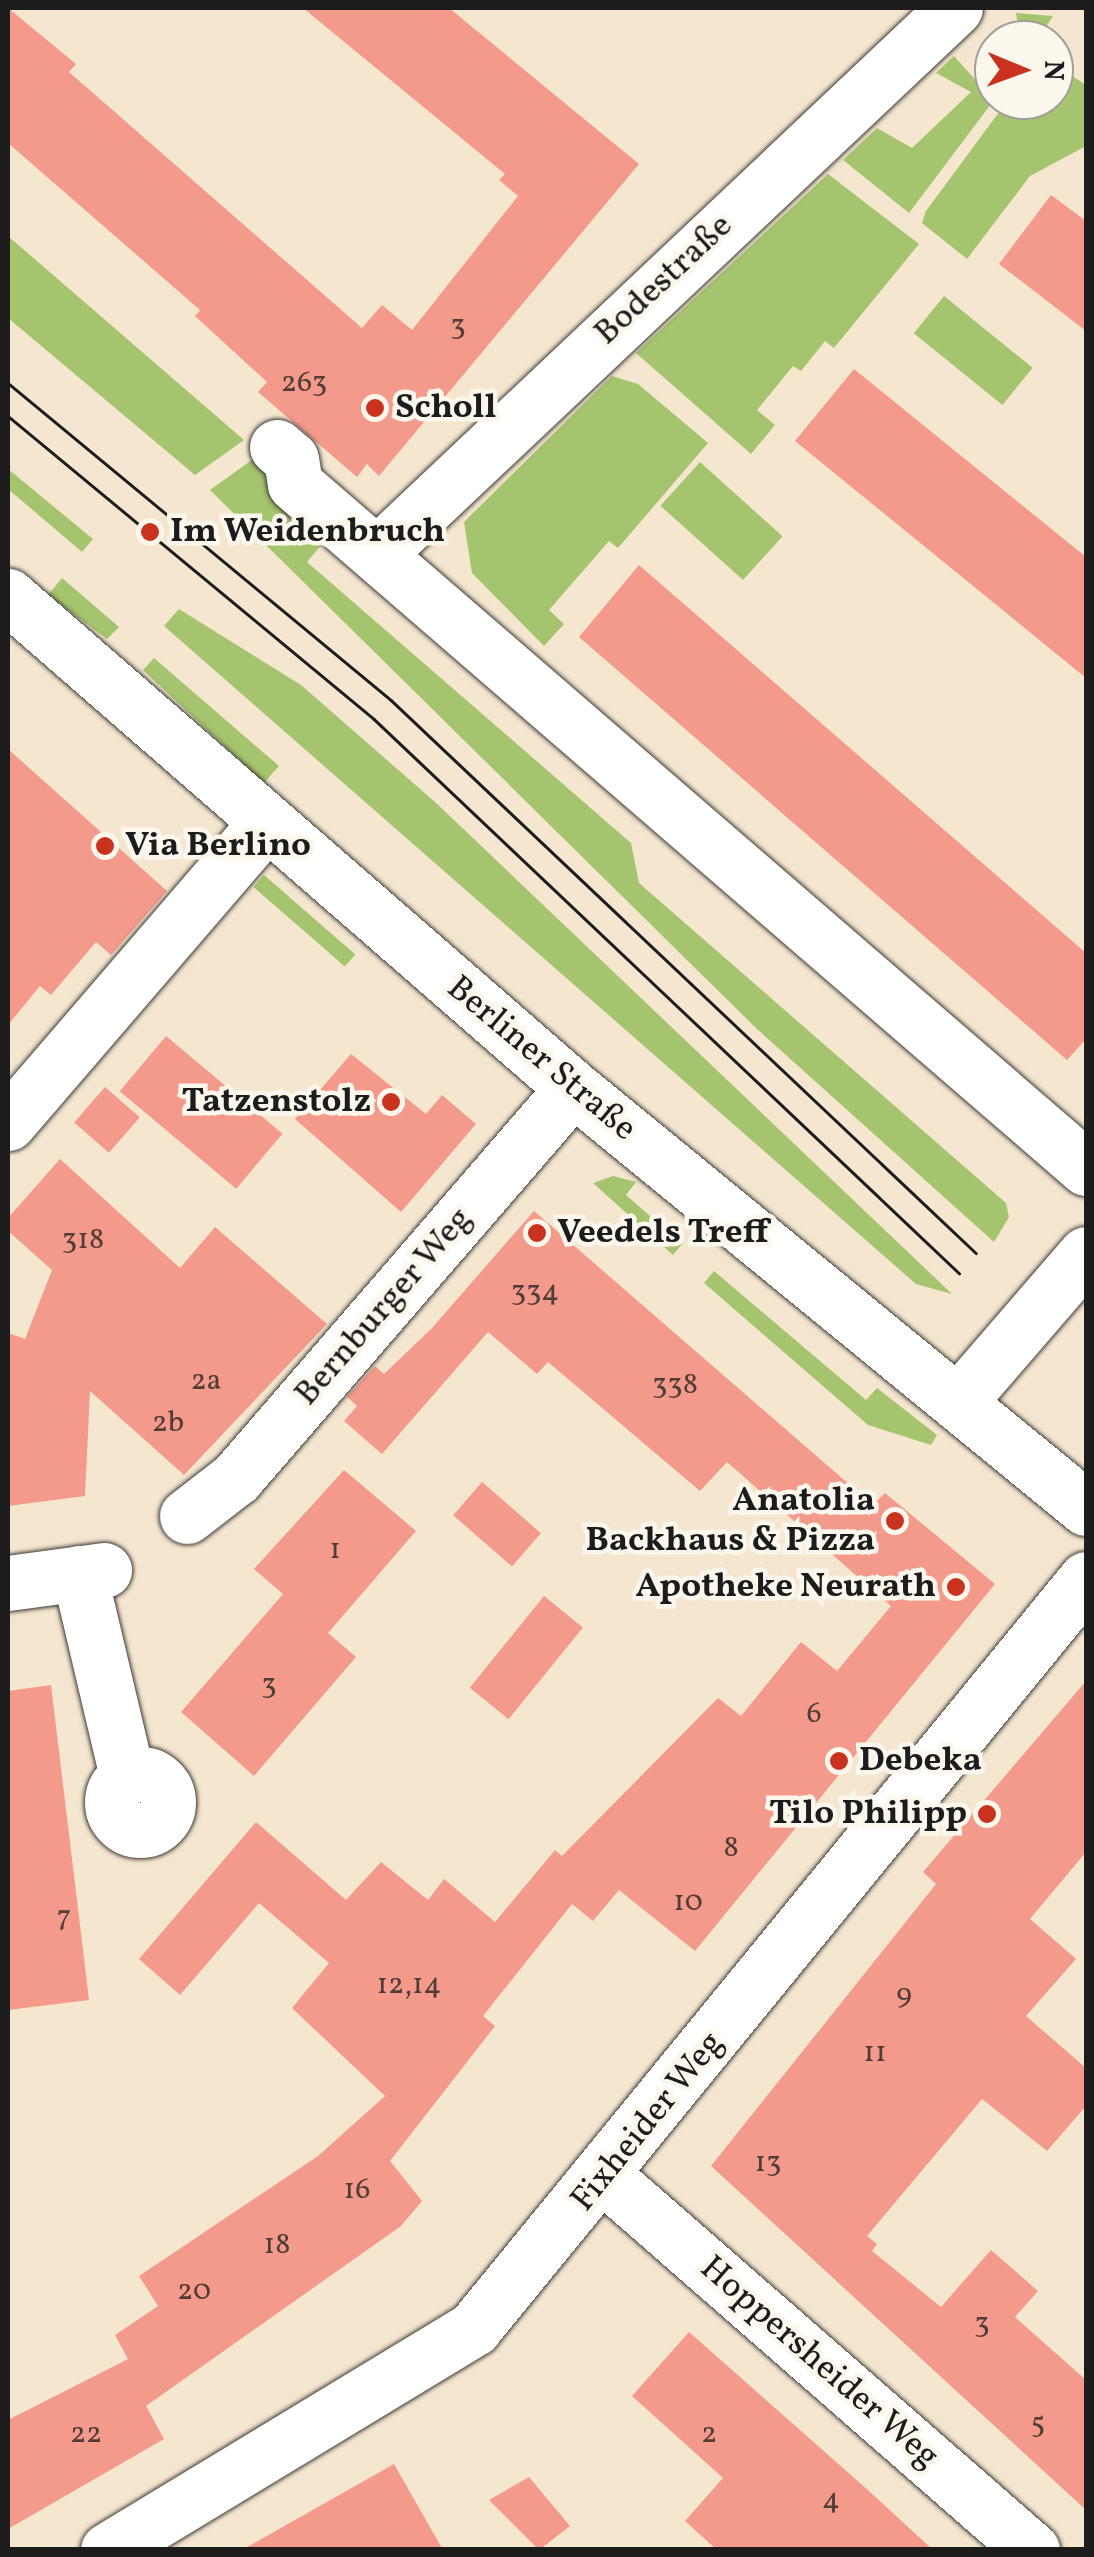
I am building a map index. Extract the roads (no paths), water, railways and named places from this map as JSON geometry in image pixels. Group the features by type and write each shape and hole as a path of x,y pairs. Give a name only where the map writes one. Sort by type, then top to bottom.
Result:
{"street":[{"name":"Bodestraße","path":"377,554 954,8"},
{"path":"277,447 291,459 296,484 1086,1168"},
{"name":"Berliner Straße","path":"8,596 573,1088 1086,1508"},
{"path":"8,1122 268,822"},
{"name":"Bernburger Weg","path":"187,1516 236,1478 573,1088"},
{"path":"959,1401 1086,1254"},
{"path":"8,1583 92,1572 127,1776"},
{"name":"Fixheider Weg","path":"108,2550 459,2339 605,2176 1086,1579"},
{"name":"Hoppersheider Weg","path":"605,2176 1032,2550"}],"tram line":[{"path":"8,383 391,700 976,1253"},
{"path":"8,416 374,719 959,1273"}],"place":[{"name":"Scholl","path":"375,408"},
{"name":"Im Weidenbruch","path":"150,532"},
{"name":"Via Berlino","path":"105,846"},
{"name":"Tatzenstolz","path":"391,1102"},
{"name":"Veedels Treff","path":"537,1233"},
{"name":"Anatolia Backhaus & Pizza","path":"895,1521"},
{"name":"Apotheke Neurath","path":"956,1587"},
{"name":"Debeka","path":"839,1761"},
{"name":"Tilo Philipp","path":"987,1814"}]}
